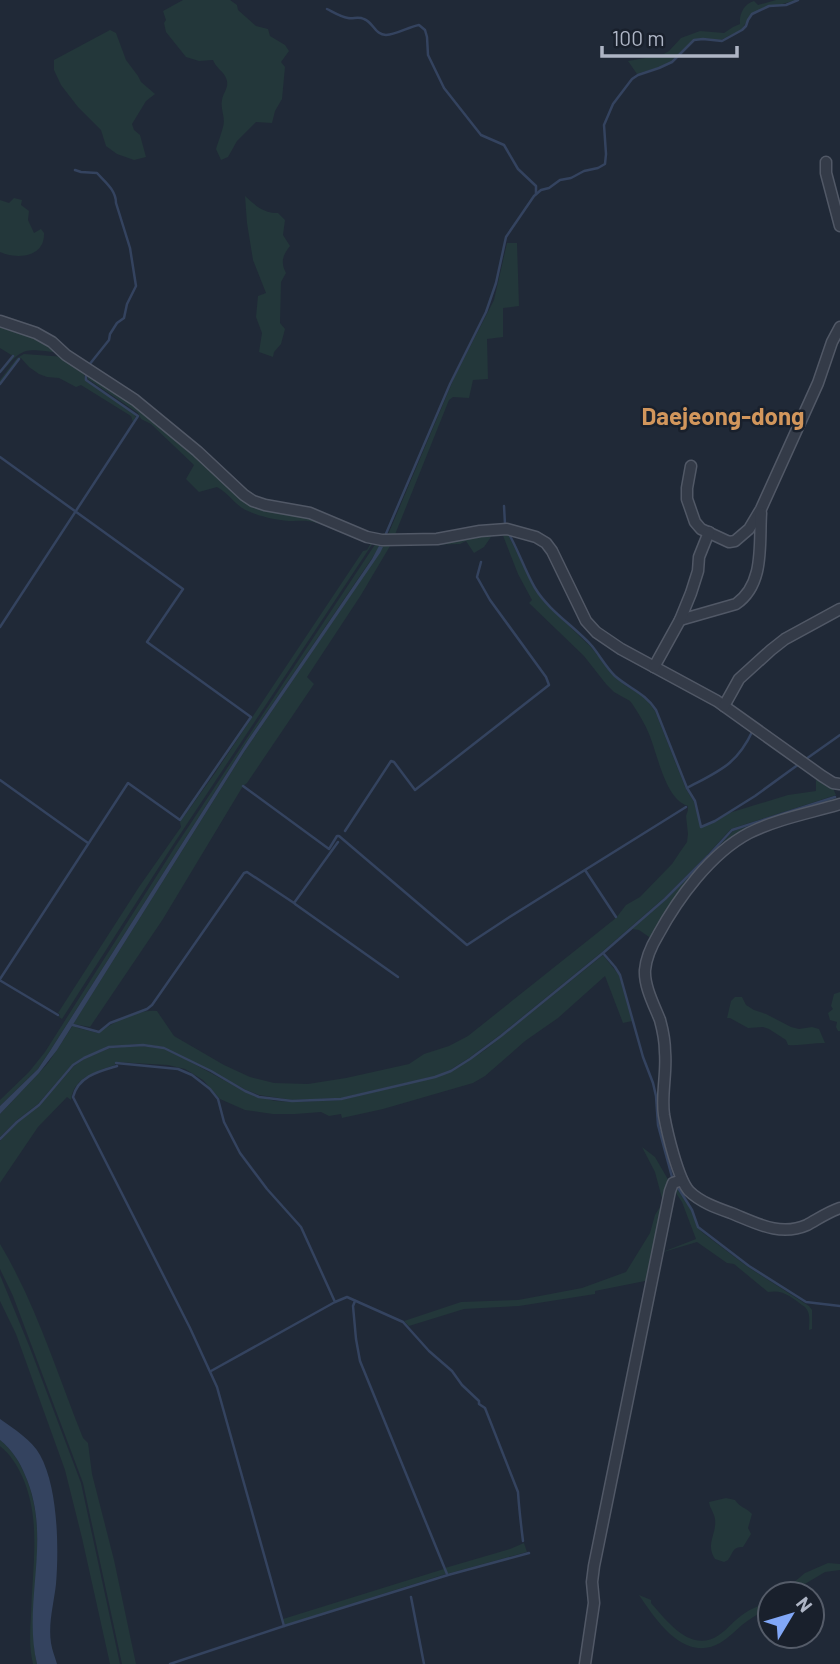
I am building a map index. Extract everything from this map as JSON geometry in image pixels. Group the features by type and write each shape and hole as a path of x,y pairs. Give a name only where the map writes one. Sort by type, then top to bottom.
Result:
{"street":[{"path":"826,162 826,173 840,226"},
{"path":"0,321 36,333 52,342 66,355 153,414 244,495 265,505 310,513 367,537 382,540 437,539 507,529 536,537 552,551 591,627 621,649 724,706 837,783 840,801 782,820 740,839 715,860 688,887 668,916 653,944 645,971 665,1039 664,1115 682,1180 688,1190 699,1199 756,1224 777,1230 798,1228 840,1208"},
{"path":"691,466 687,499 695,522 701,529 729,542 735,541 749,529 761,509 818,383 840,327"},
{"path":"680,620 736,604 744,598 758,572 761,509"},
{"path":"654,667 680,620 709,532"},
{"path":"724,706 738,679 771,650 785,639 840,609"},
{"path":"584,1664 594,1603 594,1566 646,1307 670,1191 673,1183 682,1180"}],"green space":[{"path":"183,0 230,0 256,26 268,29 270,36 285,45 289,51 281,62 285,67 282,99 272,123 256,122 237,141 228,157 221,160 216,149 224,124 222,103 227,81 213,60 199,61 186,57 166,32 163,11"},
{"path":"776,0 796,0 769,5 752,14 741,30 721,40 694,40 671,61 659,67 637,74 628,61 662,55 681,38 700,31 724,33 740,24 743,10 750,2 754,1 758,5"},
{"path":"110,30 116,33 126,60 141,82 155,94 146,101 132,124 140,135 146,157 134,160 117,154 106,146 101,130 78,107 61,85 54,70 54,60"},
{"path":"245,196 260,208 278,213 285,220 283,235 290,246 283,259 286,273 281,282 280,323 285,329 281,344 273,357 259,352 262,333 256,317 258,296 266,293 253,260"},
{"path":"14,198 22,200 21,205 29,211 28,220 34,233 41,229 44,233 40,247 29,255 15,256 0,252 0,200 9,203"},
{"path":"507,243 517,243 519,306 503,308 503,337 487,339 488,379 473,380 469,398 453,397 449,400 394,537 387,537 454,378 494,300"},
{"path":"0,324 33,335 61,353 26,351 14,358 0,375 13,356 0,348"},
{"path":"24,354 66,357 86,370 86,381 133,413 136,416 133,422 131,416 81,385 76,387 59,378 39,374 21,358 0,383 17,358"},
{"path":"88,372 160,423 252,502 269,509 311,515 372,540 373,543 173,845 62,1019 58,1013 181,827 180,822 371,543 318,520 316,523 282,520 253,513 243,509 217,487 199,492 186,479 194,465 151,424 141,419 138,413 88,379"},
{"path":"506,530 535,590 545,603 591,647 614,676 645,697 655,711 686,789 694,802 701,827 729,813 788,795 816,791 816,780 812,774 832,786 836,795 731,829 664,898 602,952 500,1035 450,1070 341,1098 292,1100 259,1095 246,1090 164,1047 143,1044 109,1046 73,1064 38,1104 0,1137 0,1114 48,1063 73,1025 98,1033 119,1020 142,1012 157,1011 174,1036 224,1065 250,1077 274,1083 308,1084 409,1064 424,1054 468,1036 616,918 626,905 640,897 672,864 687,842 688,806 673,795 668,786 647,730 630,701 614,692 584,656 529,603 532,600 518,574 502,533 493,534 484,547 474,553 466,541 460,544 390,546 307,677 314,684 243,786 163,919 90,1027 73,1024 244,752 383,547 377,551 248,740 38,1069 0,1106 0,1100 45,1052 175,847 376,543"},
{"path":"836,798 836,801 734,839 652,939 639,930 632,929 666,899 733,831"},
{"path":"603,955 619,975 632,1021 623,1023 605,976 558,1018 473,1083 342,1118 341,1114 329,1116 321,1112 273,1114 245,1110 220,1099 203,1080 185,1069 168,1065 116,1062 76,1086 71,1100 67,1097 38,1127 0,1183 0,1141 39,1106 74,1066 110,1048 162,1048 244,1091 275,1101 341,1100 435,1077 459,1067 485,1050"},
{"path":"840,992 838,1031 837,1022 830,1020 828,1013 833,1009 831,1006 834,994"},
{"path":"735,997 742,997 746,1005 754,1010 791,1027 819,1029 825,1043 788,1045 786,1040 769,1029 748,1028 727,1018 731,1001"},
{"path":"642,1147 655,1157 670,1183 650,1280 595,1291 595,1294 519,1306 464,1309 409,1326 404,1321 461,1302 518,1300 582,1288 626,1272 650,1233 655,1215 663,1202 655,1172"},
{"path":"676,1187 691,1210 697,1227 703,1233 748,1267 809,1306 812,1310 812,1329 809,1330 809,1315 805,1307 783,1293 768,1292 734,1264 727,1263 697,1242 660,1253 696,1239 682,1202 674,1190"},
{"path":"0,1244 24,1290 83,1438 88,1443 92,1474 136,1664 122,1664 83,1483 13,1296 0,1269"},
{"path":"0,1275 81,1483 120,1664 110,1664 65,1470 16,1334 0,1301"},
{"path":"0,1440 21,1465 35,1509 37,1544 34,1633 37,1664 33,1664 30,1640 34,1545 32,1510 22,1476 13,1460 0,1446"},
{"path":"726,1498 735,1500 752,1514 748,1528 751,1534 743,1547 735,1549 724,1562 715,1559 712,1554 715,1519 709,1502"},
{"path":"524,1543 527,1552 447,1574 445,1568"},
{"path":"828,1563 840,1564 840,1570 825,1572 812,1580 797,1580 805,1573"},
{"path":"444,1569 446,1574 285,1625 283,1619"},
{"path":"639,1595 651,1600 665,1619 681,1633 699,1641 719,1635 738,1618 756,1607 756,1615 720,1643 707,1648 683,1643 672,1636"}],"water":[{"path":"379,546 383,547 380,553 244,752 57,1050 0,1114 0,1106 38,1069 248,740"},
{"path":"0,1419 37,1450 51,1484 57,1553 50,1636 57,1664 37,1664 33,1617 37,1522 33,1499 23,1470 12,1452 0,1440"}],"waterway":[{"path":"385,536 450,384 486,312 496,283 506,237 534,196 560,180 605,164 604,125 613,104 632,79 672,62 694,40 722,41 742,30 752,14 769,6 786,5 798,0"},
{"path":"327,9 345,17 364,19 386,35 419,25 425,30 428,55 444,88 481,135 504,145 518,169 536,186 536,194"},
{"path":"75,170 97,173 112,190 130,248 136,286 127,304 124,318 117,323 109,340 89,365"},
{"path":"0,372 13,356"},
{"path":"0,384 19,359"},
{"path":"0,627 138,416 86,380 86,371"},
{"path":"0,457 183,589 147,642 251,717 180,820 128,783 0,979"},
{"path":"504,506 505,524"},
{"path":"509,534 531,582 541,596 592,646 615,676 642,695 656,710 687,788 695,801 701,827 755,796 799,764"},
{"path":"345,831 391,761 415,790 549,685 477,577 481,562"},
{"path":"687,788 734,759 753,730"},
{"path":"806,759 840,735"},
{"path":"0,780 88,843"},
{"path":"243,786 329,849 339,836 467,945 686,807"},
{"path":"0,1139 39,1105 73,1065 109,1047 143,1045 164,1048 259,1097 292,1101 341,1099 451,1071 501,1036 603,953 665,899 732,830 835,797"},
{"path":"73,1025 99,1032 110,1023 147,1009 244,873 247,872 294,903 338,842"},
{"path":"585,870 616,917"},
{"path":"295,904 398,977"},
{"path":"603,953 620,975 653,1083 658,1125 672,1177"},
{"path":"1,981 58,1015"},
{"path":"116,1063 178,1069 192,1075 210,1089 218,1099 224,1122 240,1153 301,1227 335,1302 211,1371"},
{"path":"117,1066 85,1079 73,1097 217,1387 284,1626"},
{"path":"677,1186 692,1210 698,1227 749,1266 806,1302 840,1306"},
{"path":"335,1302 347,1297 403,1322 485,1408 518,1492 523,1541"},
{"path":"355,1301 353,1306 360,1361 447,1574"},
{"path":"170,1664 448,1575 529,1553"},
{"path":"411,1597 424,1664"}],"district":[{"name":"Daejeong-dong","path":"723,417"}]}
